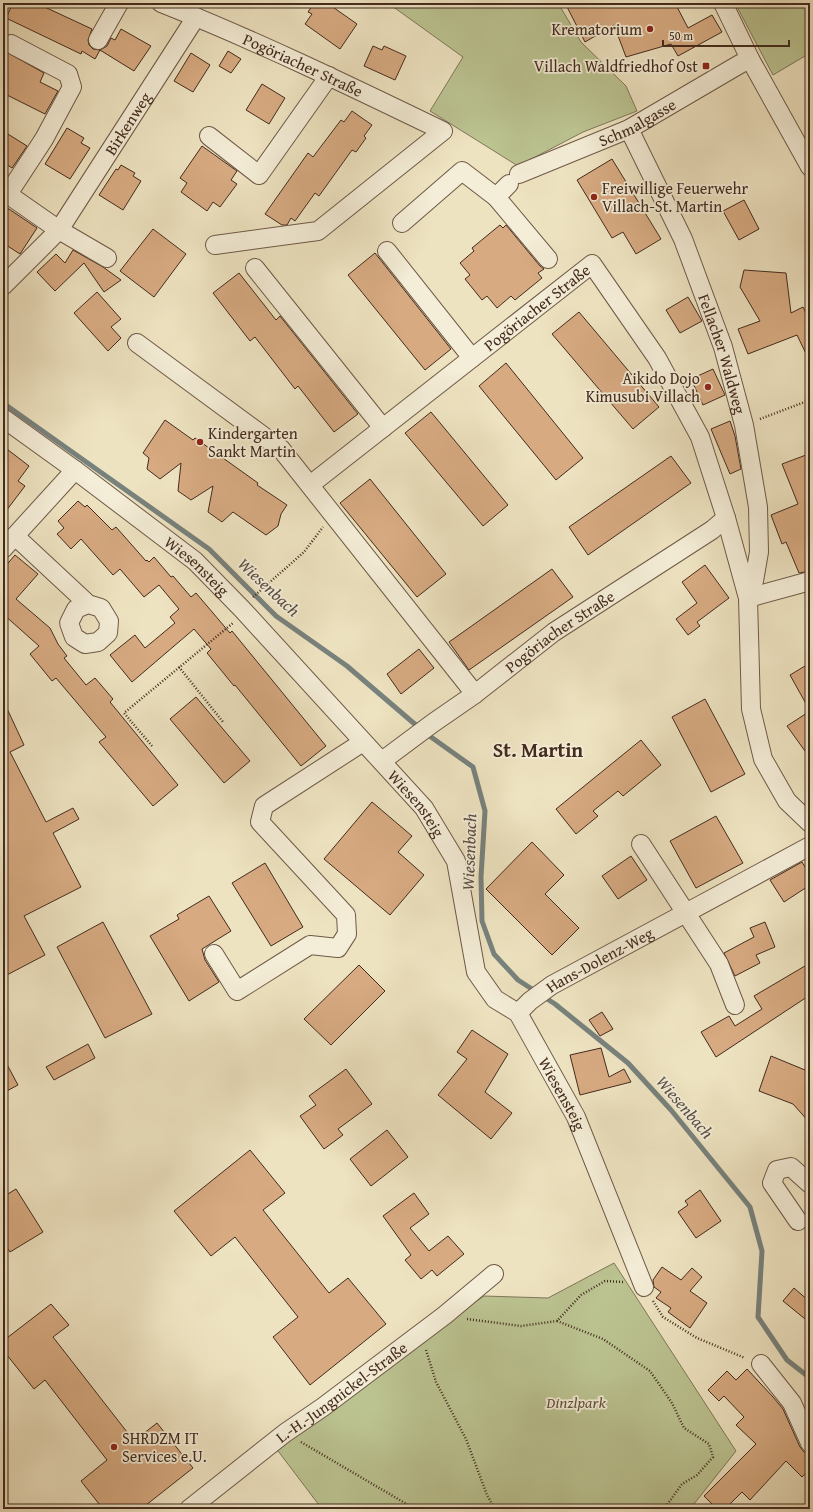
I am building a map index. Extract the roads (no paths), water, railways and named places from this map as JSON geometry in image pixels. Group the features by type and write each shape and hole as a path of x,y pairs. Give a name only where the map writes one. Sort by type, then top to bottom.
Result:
{"street":[{"path":"98,40 119,3"},
{"name":"Pogöriacher Straße","path":"161,3 329,76 443,131 318,231 215,245"},
{"path":"723,4 750,59 810,167"},
{"name":"Birkenweg","path":"3,286 59,230 196,17"},
{"path":"10,44 68,74 72,87 44,139 5,192 59,230 107,258"},
{"name":"Schmalgasse","path":"496,197 514,179 629,129 750,59"},
{"path":"209,136 259,175 329,76"},
{"name":"Fellacher Waldweg","path":"629,129 683,239 723,347 744,425 758,507 758,559 754,581 747,593"},
{"path":"402,223 462,171 496,197 548,259"},
{"path":"387,251 472,358"},
{"name":"Pogöriacher Straße","path":"310,485 592,264 657,358 700,437 726,518 747,593 751,709 763,759 787,801 810,823"},
{"path":"255,268 383,428"},
{"path":"137,343 281,449 475,694"},
{"name":"Wiesensteig","path":"3,418 75,470 195,561 245,612 424,808 456,861 476,972 495,999 524,1007 576,1118 644,1287"},
{"path":"75,470 9,543 88,604"},
{"name":"Pogöriacher Straße","path":"382,761 432,723 475,694 554,632 712,530 726,518"},
{"path":"747,593 810,581"},
{"path":"214,954 237,991 310,945 338,948 347,934 346,914 260,822 264,806 363,742"},
{"path":"641,844 719,964 735,1005"},
{"name":"Hans-Dolenz-Weg","path":"524,1007 552,985 810,846"},
{"path":"798,1221 772,1184 777,1170 791,1167 810,1184"},
{"name":"L.-H.-Jungnickel-Straße","path":"189,1509 285,1433 323,1407 445,1315 494,1274"},
{"path":"761,1364 792,1403 810,1442"}],"waterway":[{"name":"Wiesenbach","path":"3,403 209,549 276,616 347,666 424,732 473,767 485,811 481,877 482,921 494,954 518,980 555,1004 628,1063 671,1110 750,1207 762,1251 758,1317 787,1360 810,1378"}],"place":[{"name":"Krematorium","path":"650,29"},
{"name":"Villach Waldfriedhof Ost","path":"706,66"},
{"name":"Freiwillige Feuerwehr Villach-St. Martin","path":"594,197"},
{"name":"Aikido Dojo Kimusubi Villach","path":"708,387"},
{"name":"Kindergarten Sankt Martin","path":"200,442"},
{"name":"SHRDZM IT Services e.U.","path":"114,1447"}],"district":[{"name":"St. Martin","path":"538,750"}],"park label":[{"name":"Dinzlpark","path":"576,1402"}]}
